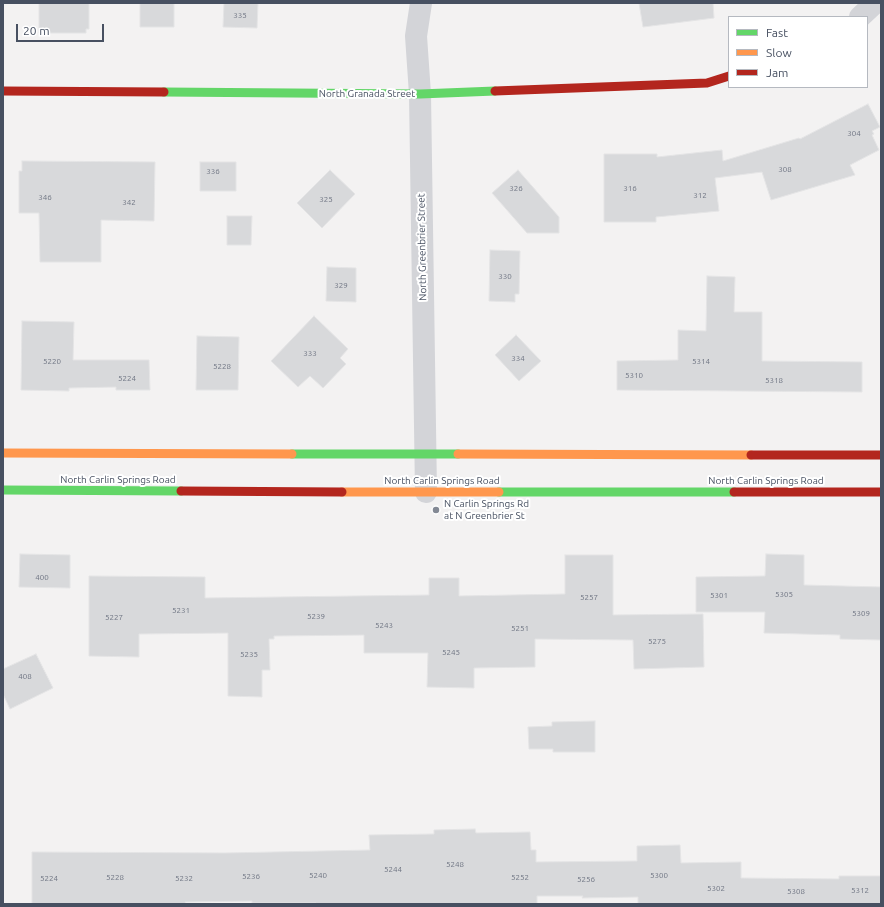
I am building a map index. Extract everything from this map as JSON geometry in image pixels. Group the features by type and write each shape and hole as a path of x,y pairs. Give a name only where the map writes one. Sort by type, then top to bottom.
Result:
{"main road":[{"name":"North Granada Street","path":"3,91 420,94 707,83 728,76"},
{"path":"3,453 881,455"},
{"name":"North Carlin Springs Road","path":"3,490 881,492"}],"street":[{"name":"North Greenbrier Street","path":"421,3 416,36 420,94 426,492"},
{"path":"861,16 875,3"}],"building":[{"path":"39,3 89,3 89,29 86,29 86,33 39,33"},
{"path":"140,3 174,3 174,27 140,27"},
{"path":"224,3 258,3 257,28 223,27"},
{"path":"639,3 713,3 714,18 643,27"},
{"path":"868,104 880,127 872,131 874,134 872,135 879,150 850,165 855,175 771,200 762,172 715,178 719,211 656,217 656,222 604,222 604,154 657,154 657,157 722,150 723,161 799,138 800,139"},
{"path":"22,161 155,162 154,221 101,220 101,262 40,262 39,213 19,213 19,171 22,171"},
{"path":"200,162 236,162 236,191 200,191"},
{"path":"330,170 355,194 322,228 297,203"},
{"path":"518,170 559,217 559,233 527,233 492,193"},
{"path":"227,216 252,216 251,245 227,245"},
{"path":"490,250 520,251 519,294 515,294 515,302 489,301"},
{"path":"327,267 356,268 356,302 326,301"},
{"path":"707,276 735,277 734,312 762,312 762,361 862,362 862,392 617,390 617,361 678,360 678,330 706,331"},
{"path":"314,316 348,349 340,358 346,364 323,388 310,376 298,387 271,361"},
{"path":"22,321 74,322 73,360 149,360 150,390 116,390 116,387 69,388 69,391 21,390"},
{"path":"516,335 541,361 519,381 495,355"},
{"path":"197,336 239,337 238,390 196,390"},
{"path":"20,554 70,555 70,588 19,587"},
{"path":"766,554 804,555 804,585 881,587 881,640 840,639 840,635 764,633 765,612 696,612 696,577 765,576"},
{"path":"565,555 613,555 613,615 703,614 704,667 634,669 633,640 535,639 535,667 474,668 474,688 427,687 428,653 364,653 364,635 274,636 274,639 269,639 270,670 262,670 262,697 228,696 228,633 139,634 139,657 89,656 89,576 205,577 205,598 429,595 429,578 459,578 459,596 565,594"},
{"path":"36,654 53,688 10,709 3,694 3,669"},
{"path":"595,721 595,752 553,752 553,749 529,749 528,727 552,726 552,722"},
{"path":"475,829 476,833 530,832 531,850 536,850 536,862 637,861 637,846 680,845 681,863 741,862 741,878 839,879 839,876 881,876 881,904 638,904 638,897 582,898 583,896 537,896 537,904 316,904 252,903 252,901 185,902 186,904 32,904 32,852 225,853 370,850 369,835 434,834 434,830"}],"traffic: fast":[{"path":"164,92 420,94 495,91"},
{"path":"292,454 458,454"},
{"path":"3,490 181,491"},
{"path":"499,492 734,492"}],"traffic: slow":[{"path":"3,453 292,454"},
{"path":"458,454 751,455"},
{"path":"342,492 499,492"}],"traffic: jam":[{"path":"495,91 707,83 728,76"},
{"path":"3,91 164,92"},
{"path":"751,455 881,455"},
{"path":"181,491 342,492"},
{"path":"734,492 881,492"}],"place":[{"name":"N Carlin Springs Rd at N Greenbrier St","path":"436,510"}]}
